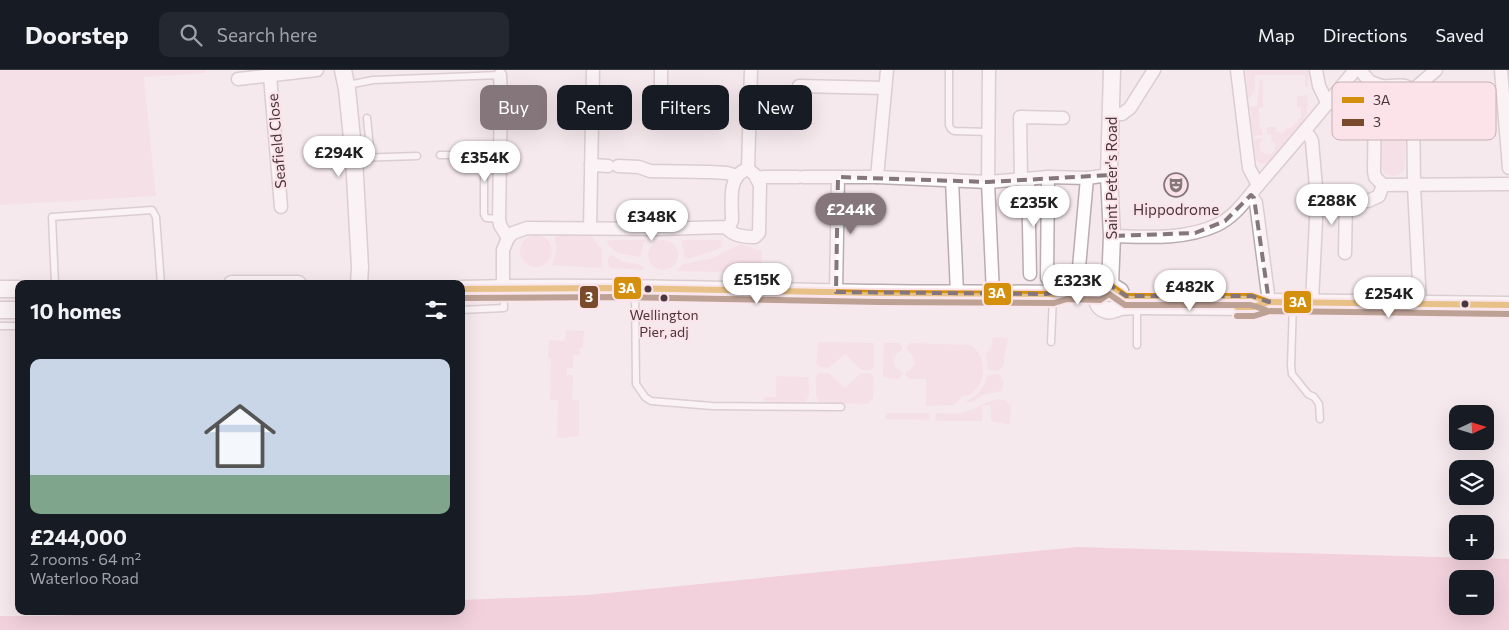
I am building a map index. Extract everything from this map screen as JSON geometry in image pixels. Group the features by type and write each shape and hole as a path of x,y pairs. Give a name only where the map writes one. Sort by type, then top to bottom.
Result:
{"street":[{"name":"Seafield Close","path":"238,79 317,70"},
{"path":"590,228 593,70"},
{"path":"661,70 661,85"},
{"path":"503,288 503,250 508,238 513,232 543,223 590,228 659,229 726,227 730,225 732,220 733,182 742,173 751,70"},
{"path":"877,177 887,70"},
{"path":"989,70 988,182 993,294"},
{"name":"Saint Peter's Road","path":"1109,296 1112,236 1109,175 1112,70"},
{"path":"1111,114 1122,114 1130,108 1154,70"},
{"path":"1237,70 1249,168 1255,190 1268,302"},
{"path":"1316,70 1319,86 1328,104"},
{"path":"1346,82 1356,70"},
{"path":"1360,70 1371,82"},
{"path":"1422,82 1436,70"},
{"path":"1501,70 1507,114 1509,168"},
{"path":"500,75 501,94 494,163 499,190 500,225 508,238"},
{"name":"Seafield Close","path":"270,76 282,207"},
{"path":"345,78 354,158 359,280"},
{"path":"812,86 884,88"},
{"path":"1112,236 1150,238 1195,233 1225,221 1235,214 1332,99"},
{"path":"1030,274 1020,118 1064,118"},
{"path":"1305,132 1312,141 1316,199 1312,302"},
{"path":"1375,140 1375,177 1383,185 1509,184"},
{"path":"1413,140 1420,304"},
{"path":"591,165 639,167 650,171 742,173 757,179 763,177 877,177 988,182 1048,178 1088,178 1109,175"},
{"path":"836,292 838,177"},
{"path":"1047,278 1048,178"},
{"path":"1077,290 1088,178"},
{"path":"726,227 729,231 740,237 757,236 759,232 760,185 757,179"},
{"path":"952,180 957,293"},
{"path":"1316,199 1368,201 1379,196 1383,185"},
{"path":"1345,253 1346,200"},
{"path":"0,289 15,289"},
{"path":"465,289 733,289 993,294 1054,294 1066,290 1077,290 1109,296 1137,306 1252,307 1268,302 1509,304"},
{"path":"1054,294 1067,299 1109,296 1252,296 1268,302"},
{"path":"0,310 15,310"}],"lane":[{"path":"949,70 949,125 951,129 954,131 989,132"},
{"path":"345,78 373,80 500,75"},
{"path":"367,118 371,158"},
{"path":"440,155 484,156 494,163 484,174 484,214 486,218 499,219"},
{"path":"354,158 416,156"},
{"path":"484,189 499,190"},
{"path":"55,280 52,217 152,210 156,217 161,280"},
{"path":"465,310 504,308 503,288"},
{"path":"636,289 636,384 644,397 651,401 712,406 841,407"},
{"path":"1051,342 1054,294"},
{"path":"1293,302 1292,374 1319,404 1320,419"},
{"path":"1137,306 1137,345"},
{"path":"0,326 15,326"}],"highlighted area":[{"path":"1109,175 1112,236 1195,233 1225,221 1251,195 1254,198 1269,302 1252,296 1126,296 1110,285 1099,291 1066,290 1046,294 836,292 838,177 988,182"}],"shaded area":[{"path":"0,70 206,70 206,73 144,77 156,196 0,205"},
{"path":"1246,70 1308,70 1308,87 1305,87 1305,75 1257,75 1255,77 1255,89 1250,98 1248,98"},
{"path":"1260,80 1263,80 1263,107 1259,108 1260,129 1262,129 1263,135 1253,136 1250,107 1257,106"},
{"path":"1308,95 1307,114 1304,121 1268,163 1260,164 1256,160 1254,139 1263,138 1260,150 1265,154 1271,154 1275,150 1275,143 1271,140 1272,135 1267,134 1267,127 1275,127 1276,131 1281,133 1287,127 1290,128 1295,123 1298,123 1298,119 1301,118 1301,107 1297,107 1297,96"},
{"path":"1381,140 1406,140 1405,168 1401,173 1394,176 1385,174 1380,164"},
{"path":"536,235 542,236 547,240 551,245 551,257 547,262 542,266 536,267 530,266 525,262 521,257 520,251 521,245 525,240 530,236"},
{"path":"558,235 591,236 602,249 602,268 552,265 556,249 554,238"},
{"path":"607,240 645,240 640,257 618,253 608,246"},
{"path":"663,240 674,244 678,255 674,266 663,270 652,266 648,255 652,244"},
{"path":"683,240 721,240 722,247 687,259 684,258 681,242"},
{"path":"740,244 762,251 761,271 757,273 678,271 683,264 713,258"},
{"path":"612,255 621,261 641,265 644,268 643,270 610,268 608,257"},
{"path":"566,330 584,331 583,348 580,348 580,355 573,355 573,368 567,368 567,375 573,375 572,400 579,400 579,436 563,438 557,437 558,400 550,400 551,359 548,358 549,340 565,341"},
{"path":"993,337 1008,338 1003,366 999,371 988,370 986,354 991,348"},
{"path":"818,342 874,343 874,367 871,370 861,370 845,354 829,368 820,367 816,364"},
{"path":"884,343 899,343 902,347 902,350 897,353 893,360 896,368 902,372 899,379 886,378 883,375"},
{"path":"910,343 971,345 979,354 982,362 983,375 979,385 972,393 963,396 954,405 926,406 926,379 909,379 906,376 906,372 915,363 907,350 907,346"},
{"path":"819,373 829,373 845,388 861,373 870,373 874,377 873,398 868,404 820,403 816,396 816,376"},
{"path":"996,374 1002,377 1003,385 1001,391 983,395 974,401 964,403 972,398 985,384 987,376"},
{"path":"776,376 808,377 809,396 805,402 802,404 764,402 764,397 776,397"},
{"path":"999,399 1006,400 1011,407 1010,425 991,421 991,405 983,405 982,421 937,421 935,418 936,413 964,412"},
{"path":"886,413 930,413 930,420 885,419"},
{"path":"1077,547 1449,557 1449,560 1509,559 1509,630 0,630 0,616 465,615 465,600 587,595"}],"transit line":[{"name":"3A","path":"465,289 618,288 1054,294 1066,290 1099,291 1103,287 1110,285 1126,296 1252,296 1269,302"},
{"name":"3","path":"465,298 618,297 1054,303 1067,299 1100,300 1109,294 1125,305 1251,305 1266,310"},
{"name":"3A","path":"1237,307 1252,307 1269,302 1509,305"},
{"name":"3","path":"1237,316 1254,316 1270,311 1509,314"}],"place":[{"name":"Hippodrome","path":"1176,185"},
{"name":"Wellington Pier, adj","path":"664,298"}]}
